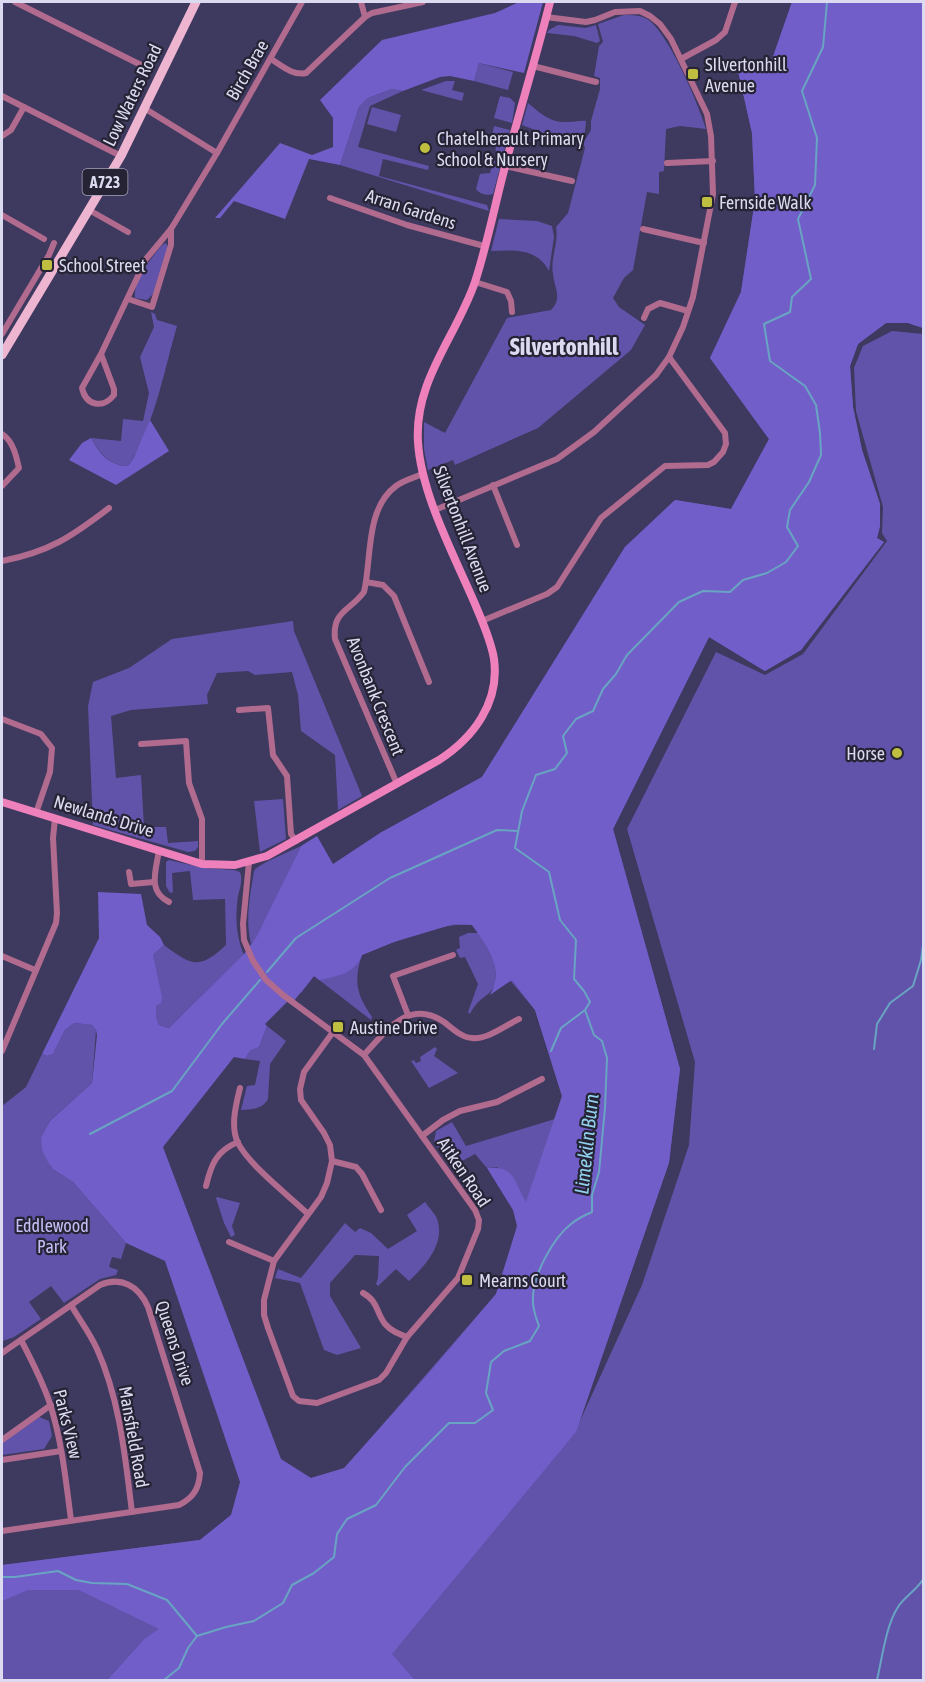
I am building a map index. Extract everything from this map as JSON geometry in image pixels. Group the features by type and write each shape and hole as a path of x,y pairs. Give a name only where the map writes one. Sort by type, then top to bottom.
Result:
{"main road":[{"name":"Low Waters Road","path":"2,355 4,343 121,156 196,2"}],"street":[{"path":"15,2 149,69"},
{"name":"Birch Brae","path":"171,229 217,153 302,2"},
{"path":"361,2 365,17"},
{"path":"271,59 294,73 306,73 365,17 372,13 423,2"},
{"name":"Silvertonhill Avenue","path":"199,863 235,865 249,862 267,856 296,841 458,748 485,713 491,699 495,676 494,659 482,621 422,474 418,418 422,397 475,282 550,2"},
{"path":"681,59 716,40 724,32 735,2"},
{"path":"435,510 557,459 594,432 642,389 669,357 683,327 704,243 713,194 710,130 707,114 671,39 660,24 640,11 615,12 586,22 546,17"},
{"path":"533,66 596,82"},
{"path":"2,96 121,156"},
{"path":"2,136 11,130 24,107"},
{"path":"144,108 217,153"},
{"path":"668,163 713,161"},
{"path":"505,166 572,181"},
{"name":"Arran Gardens","path":"330,198 407,225 484,246"},
{"path":"89,210 128,232"},
{"path":"2,215 44,240"},
{"path":"128,299 152,307 171,245 171,229"},
{"path":"101,354 114,389 114,395 105,403 96,404 84,396 82,388 101,354 146,258 171,229"},
{"path":"643,229 704,243"},
{"path":"2,334 50,255 50,249 54,243"},
{"path":"475,282 507,292 512,312"},
{"path":"644,318 648,309 660,303 688,311"},
{"path":"482,621 547,594 557,586 600,518 659,469 673,464 708,465 718,458 726,444 725,433 669,357"},
{"path":"2,434 7,437 16,452 19,468 2,486"},
{"name":"Avonbank Crescent","path":"396,784 335,639 334,629 342,612 358,600 364,592 375,517 380,504 396,486 422,474"},
{"path":"494,485 517,545"},
{"path":"2,561 27,556 54,545 109,508"},
{"path":"366,582 382,585 394,596 429,682"},
{"path":"239,710 268,708 273,755 287,776 291,834 296,841"},
{"path":"2,719 42,734 52,748 50,772 36,813"},
{"path":"141,744 186,741 189,783 202,819 199,863"},
{"name":"Newlands Drive","path":"2,802 199,863"},
{"path":"2,1051 56,923 53,838 55,818"},
{"path":"159,850 154,882 159,897 169,902"},
{"name":"Aitken Road","path":"249,862 243,924 244,940 253,961 266,980 283,995 364,1055 475,1210 479,1220 478,1229 454,1284 407,1337 386,1373 379,1380 317,1404 299,1401 288,1388 264,1315 267,1285 274,1261"},
{"path":"129,872 130,884 154,882"},
{"path":"408,1015 393,976 453,955"},
{"path":"2,956 35,970"},
{"path":"364,1055 393,1024 408,1015 426,1014 463,1036 473,1039 519,1019"},
{"path":"229,1242 274,1261 321,1197 332,1161 330,1145 301,1100 300,1089 304,1072 333,1032"},
{"path":"422,1136 443,1120 460,1111 497,1102 542,1079"},
{"path":"240,1088 235,1117 238,1142 250,1159 308,1213"},
{"path":"206,1186 218,1155 228,1146 238,1142"},
{"path":"332,1161 356,1167 381,1210"},
{"name":"Queens Drive","path":"2,1352 100,1285 113,1281 128,1284 144,1298 199,1466 200,1480 196,1492 179,1505 132,1512"},
{"path":"363,1293 371,1297 385,1324 393,1331 407,1337"},
{"name":"Mansfield Road","path":"70,1305 96,1347 112,1389 122,1436 132,1512"},
{"name":"Parks View","path":"21,1340 51,1405 61,1451 71,1520"},
{"path":"2,1440 51,1405"},
{"path":"2,1460 61,1451"},
{"path":"2,1531 132,1512"}],"green space":[{"path":"792,2 923,2 923,328 908,323 886,323 858,344 850,366 853,407 862,450 880,504 880,526 877,538 884,542 801,650 765,671 709,637 613,829 680,1069 669,1162 579,1423 642,1285 689,1145 695,1062 627,829 716,652 765,675 803,654 887,541 882,533 883,507 856,411 854,368 863,346 892,331 923,334 923,1680 415,1680 391,1654 144,1639 107,1680 2,1680 2,1565 200,1540 231,1515 311,1478 344,1469 496,1294 526,1203 497,1167 487,1168 475,1154 451,1167 434,1142 436,1131 452,1122 466,1146 555,1119 562,1096 535,1010 494,961 496,974 493,988 470,1014 468,1012 478,984 465,957 460,958 456,950 460,948 459,937 468,933 478,933 472,925 430,930 362,955 357,981 360,995 372,1017 371,1020 314,976 301,993 257,937 251,944 248,917 254,871 268,861 301,846 259,934 380,833 482,777 625,547 675,500 731,509 769,439 710,358 741,292 755,200 752,133 736,62 768,71"},
{"path":"624,15 647,19 664,37 690,87 706,129 680,126 666,129 664,171 659,172 659,194 647,192 633,270 624,278 613,298 619,307 645,325 631,350 538,428 455,465 453,460 428,470 424,449 424,422 445,433 507,318 551,310 555,306 557,292 552,268 556,227 568,213 585,148 583,143 591,130 591,121 600,89 600,78 594,76 599,46 603,42 598,24"},
{"path":"558,25 586,28 596,25 600,41 597,43 574,36 547,33"},
{"path":"479,63 513,72 508,90 474,81"},
{"path":"446,81 455,81 452,90 464,93 462,101 421,90"},
{"path":"392,89 403,91 370,106 358,147 429,166 428,170 383,159 379,176 487,205 489,211 340,165 359,107 368,98"},
{"path":"500,96 510,98 515,103 512,123 494,118"},
{"path":"528,103 555,121 586,121 585,132 578,139 558,139 522,125"},
{"path":"372,107 401,115 396,132 367,124"},
{"path":"494,126 510,130 493,194 486,195 476,189 480,174 490,173 494,160 496,151 491,140"},
{"path":"499,219 537,221 552,226 554,237 549,271 544,263 531,254 516,251 491,251"},
{"path":"166,243 168,247 153,294 147,300 135,298 137,284 144,270 162,245"},
{"path":"151,312 155,314 157,320 177,326 152,417 128,466 121,465 106,458 91,438 121,441 123,419 143,421 149,393 140,357 154,327"},
{"path":"293,621 294,631 362,796 338,810 335,755 301,731 298,695 292,672 255,675 248,671 217,673 207,695 208,704 131,710 111,716 116,778 141,775 144,827 166,827 168,843 198,841 195,851 188,852 93,825 88,706 93,682 129,668 172,639"},
{"path":"283,799 286,839 260,852 254,801"},
{"path":"169,860 204,868 240,872 236,918 239,941 244,955 169,1028 159,1025 156,1016 153,955 164,945 189,961 202,962 226,945 225,899 193,900 190,871 172,873 173,892 170,893 166,886 166,862"},
{"name":"Eddlewood Park","path":"74,1023 92,1025 96,1030 92,1083 50,1121 41,1137 54,1170 73,1182 126,1243 121,1259 112,1257 109,1267 118,1270 116,1275 100,1279 64,1303 51,1286 29,1302 41,1319 14,1337 3,1341 2,1106 26,1087 42,1054 47,1056 53,1054 65,1030"},
{"path":"267,1026 286,1041 270,1064 266,1103 252,1109 241,1110 247,1086 255,1085 260,1061 245,1059 250,1051 259,1047"},
{"path":"435,1047 437,1049 434,1056 458,1073 429,1088 411,1061 414,1060 416,1063 421,1061 420,1057"},
{"path":"217,1197 240,1203 232,1226 235,1235 231,1237 224,1223"},
{"path":"425,1202 436,1217 439,1231 436,1247 427,1262 409,1281 396,1269 378,1286 376,1284 379,1256 355,1255 330,1283 330,1296 361,1348 337,1355 324,1350 300,1283 275,1278 278,1269 301,1278 345,1223 355,1232 360,1228 371,1233 388,1249 417,1231 407,1215"},
{"path":"39,1417 49,1421 52,1436 44,1449 2,1455 2,1443"}],"shaded area":[{"path":"519,2 543,2 524,73 479,63 474,81 450,76 440,77 403,91 392,89 368,98 359,107 340,165 309,159 285,219 234,201 220,218 215,218 280,143 312,155 333,147 333,118 320,100 382,40 495,13"},
{"path":"792,2 923,2 923,328 908,323 886,323 858,344 850,366 853,407 862,450 880,504 880,526 877,538 884,542 801,650 765,671 709,637 613,829 680,1069 669,1163 576,1432 392,1654 415,1680 107,1680 144,1639 159,1629 79,1590 28,1590 2,1601 2,1565 200,1540 231,1515 240,1482 165,1261 126,1243 73,1182 54,1170 42,1150 41,1137 50,1121 92,1083 97,1035 92,1025 74,1023 65,1030 53,1054 47,1056 42,1054 99,938 98,892 141,894 147,925 160,937 164,945 153,955 162,997 161,1003 156,1006 156,1016 159,1025 169,1028 244,954 257,936 301,846 317,836 333,864 380,833 482,777 625,547 675,500 731,509 769,439 710,358 741,292 755,200 752,133 736,62 768,71","holes":["454,924 472,925 488,949 495,967 496,976 490,995 512,980 535,1010 562,1096 526,1202 509,1172 504,1169 487,1168 513,1210 517,1226 496,1294 344,1468 311,1478 281,1459 163,1147 234,1057 245,1059 250,1051 259,1047 267,1026 265,1024 289,1000 293,1002 314,976 319,980 345,973 355,966 362,955 394,942"]},
{"path":"150,420 169,451 116,485 69,460 82,443 91,438 105,458 128,466"}],"waterway":[{"name":"Limekiln Burn","path":"164,1680 179,1668 188,1648 197,1636 254,1621 283,1603 292,1585 314,1573 334,1557 337,1534 347,1519 376,1505 405,1467 449,1423 475,1423 493,1410 486,1393 491,1362 504,1351 530,1341 539,1326 533,1298 540,1268 564,1230 576,1220 592,1212 592,1195 599,1172 607,1058 602,1041 594,1035 585,1010 590,1002 574,979 576,940 560,920 549,872 515,848 522,811 536,775 555,769 567,753 563,736 576,719 593,711 603,689 616,674 627,655 679,602 703,591 730,592 743,580 767,573 786,562 798,546 787,527 790,510 809,482 821,455 816,405 805,386 770,361 764,324 790,312 792,297 811,279 798,219 815,185 817,138 802,91 823,47 827,2"},
{"path":"267,972 296,938 390,878 497,830 518,831"},
{"path":"874,1049 877,1024 890,1003 913,986 921,960 924,939"},
{"path":"90,1134 172,1091 222,1024 260,980"},
{"path":"551,1051 561,1028 585,1010"},
{"path":"2,1577 58,1571 76,1580 127,1584 167,1600 197,1636"},
{"path":"877,1680 887,1632 894,1614 924,1578"}],"place":[{"name":"SIlvertonhill Avenue","path":"693,74"},
{"name":"Chatelherault Primary School & Nursery","path":"425,148"},
{"name":"Fernside Walk","path":"707,202"},
{"name":"School Street","path":"47,265"},
{"name":"Horse","path":"897,753"},
{"name":"Austine Drive","path":"338,1027"},
{"name":"Mearns Court","path":"467,1280"}],"district":[{"name":"Silvertonhill","path":"564,346"}]}
